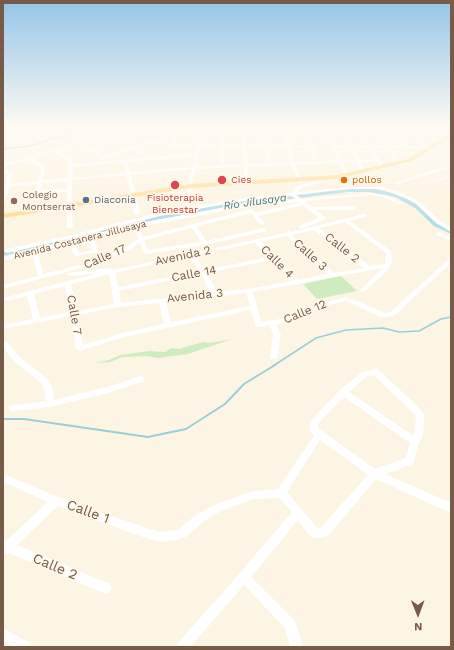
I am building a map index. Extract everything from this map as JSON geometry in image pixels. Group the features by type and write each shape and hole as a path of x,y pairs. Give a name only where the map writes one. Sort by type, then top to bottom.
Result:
{"main road":[{"path":"3,217 190,187 321,180 348,176 413,162 417,158"}],"street":[{"path":"3,165 27,158"},
{"path":"29,158 41,166 43,169 37,191 70,190"},
{"path":"66,158 71,162 69,166 70,227"},
{"path":"101,161 108,158"},
{"path":"69,166 101,161 125,162 158,158"},
{"path":"187,210 190,187 197,158"},
{"path":"245,158 247,183"},
{"path":"291,158 301,181"},
{"path":"396,158 400,164"},
{"path":"359,160 365,172"},
{"path":"7,185 195,168 359,160 377,160 384,168"},
{"path":"340,161 348,176"},
{"path":"125,162 137,213"},
{"path":"395,182 451,166"},
{"path":"3,170 10,174 3,201"},
{"path":"431,182 451,176"},
{"path":"297,198 301,186 321,180"},
{"path":"297,198 355,188 387,190 407,197 418,203 438,222 451,230"},
{"path":"7,251 160,214 247,199 370,194 384,196 400,203"},
{"path":"297,198 312,208 353,208"},
{"name":"Avenida Costanera Jillusaya","path":"3,259 136,226 246,205 297,198"},
{"name":"Calle 17","path":"3,287 90,264 127,249 141,239 253,213 297,198"},
{"path":"246,205 262,223"},
{"name":"Calle 2","path":"288,234 290,231 322,219 322,216 312,208"},
{"name":"Avenida 2","path":"3,300 115,271 364,216"},
{"path":"345,220 389,252 389,262 386,265 385,270 363,290"},
{"path":"136,226 146,252 205,243 264,230"},
{"path":"194,226 205,243"},
{"name":"Calle 2","path":"315,228 368,268"},
{"name":"Calle 3","path":"288,234 333,276"},
{"path":"440,234 451,239"},
{"path":"71,242 78,255 96,251 90,237"},
{"name":"Calle 4","path":"256,240 298,283"},
{"path":"35,252 41,277 103,270 115,271 118,305"},
{"path":"191,254 204,273 214,294"},
{"name":"Calle 14","path":"116,290 274,258"},
{"name":"Calle 12","path":"253,307 258,325 289,320 319,305 346,299 353,300 383,315 392,314 450,263"},
{"name":"Avenida 3","path":"3,328 118,305 249,291 298,283 386,265"},
{"name":"Calle 7","path":"68,283 80,348 123,335 168,325"},
{"path":"162,300 168,325 253,307 249,291"},
{"path":"30,293 37,321"},
{"path":"272,323 277,335 274,356"},
{"path":"3,343 18,360 43,380 48,387 50,404"},
{"path":"319,434 281,493 316,533 324,532 374,474 410,461 415,442 419,435 420,418 418,412 376,372 364,374 343,392 314,424 314,430 374,474 451,508"},
{"path":"13,408 50,404 108,390 141,379"},
{"path":"343,392 415,442"},
{"name":"Calle 1","path":"3,478 56,501 161,537 176,535 216,509 253,495 281,493"},
{"path":"4,547 56,501"},
{"path":"182,647 298,512"},
{"name":"Calle 2","path":"4,547 106,588"},
{"path":"244,576 290,624 294,634 296,647"},
{"path":"3,634 26,647"}],"green space":[{"path":"341,276 357,291 317,299 303,284"},
{"path":"232,339 188,354 158,358 147,356 122,357 110,362 95,363 109,360 121,355 149,351 165,352 171,348 179,349 203,342 210,343"}],"waterway":[{"name":"Río Jilusaya","path":"3,254 144,220 250,202 348,190 369,190 397,195 418,206 437,224 451,232"},
{"path":"273,366 316,338 346,330 383,328 399,332 419,331 441,319 451,317"},
{"path":"3,419 24,419 148,437 186,429 225,404 244,384 275,365"}],"place":[{"name":"Cies","path":"222,180"},
{"name":"pollos","path":"344,180"},
{"name":"Fisioterapia Bienestar","path":"175,185"},
{"name":"Diaconía","path":"86,200"},
{"name":"Colegio Montserrat","path":"14,201"}]}
